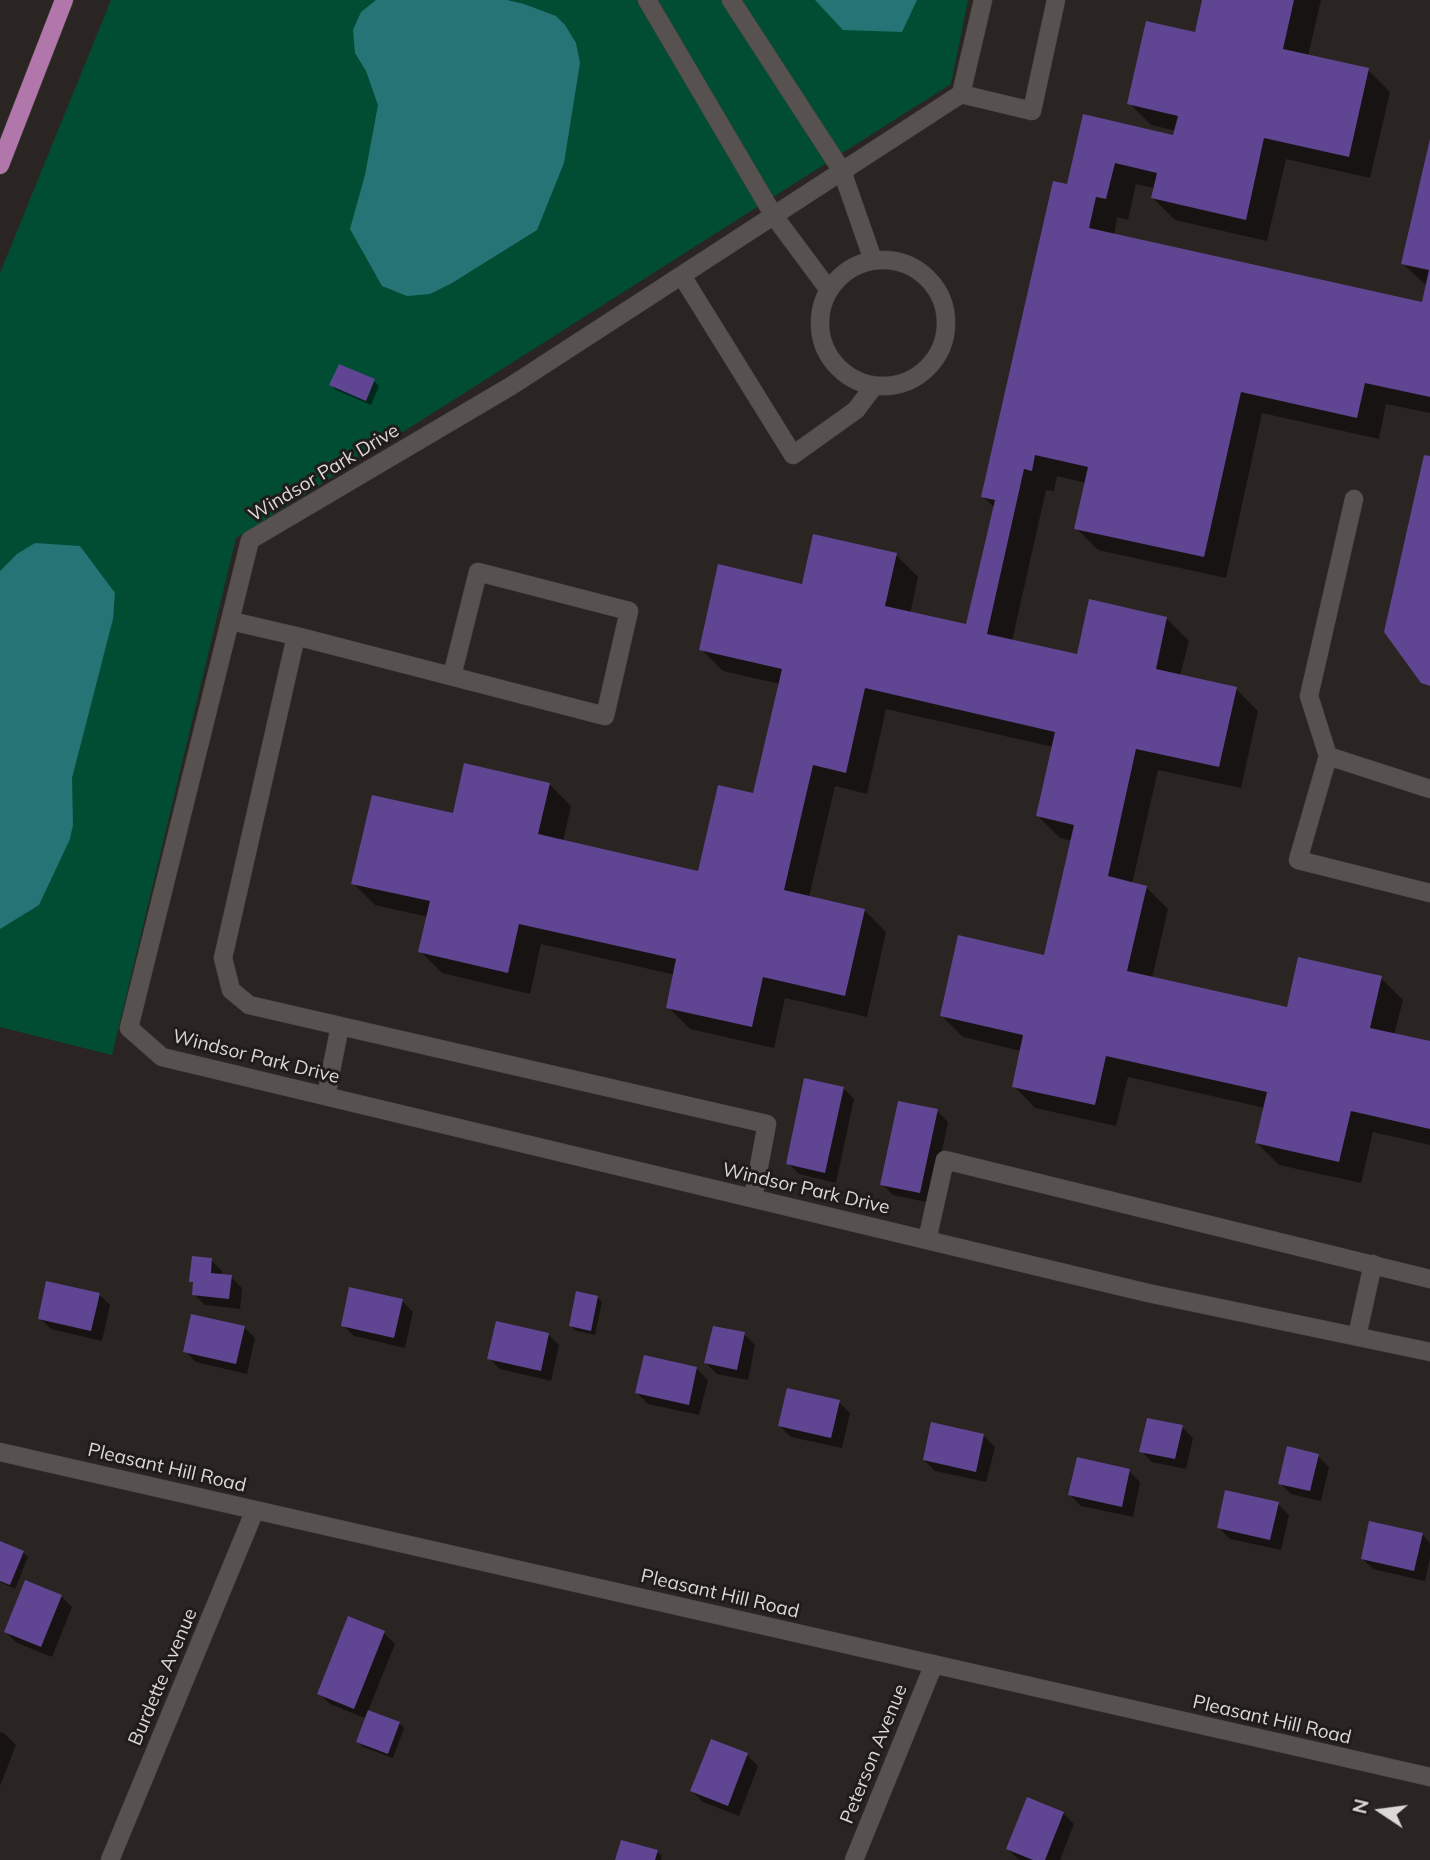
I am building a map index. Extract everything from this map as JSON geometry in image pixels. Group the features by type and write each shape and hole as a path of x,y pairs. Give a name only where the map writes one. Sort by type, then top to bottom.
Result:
{"main road":[{"path":"0,165 64,0"}],"street":[{"path":"647,0 774,216 829,290"},
{"path":"732,0 842,171 873,260"},
{"path":"983,0 961,94 1032,111 1056,0"},
{"name":"Windsor Park Drive","path":"961,94 511,386 250,540 129,1028 162,1057 1148,1293 1430,1352"},
{"path":"873,260 891,260 908,265 923,275 935,288 943,304 946,322 943,340 936,356 925,370 910,380 892,386 874,386 857,381 842,371 830,358 822,342 819,324 822,306 829,290 840,276 855,266 873,260"},
{"path":"682,276 793,455 856,410 874,386"},
{"path":"1354,499 1309,696 1328,756 1298,860 1430,894"},
{"path":"230,621 605,716 629,611 478,572 452,676"},
{"path":"296,636 223,958 232,990 249,1005 767,1125 753,1198"},
{"path":"1328,756 1430,789"},
{"path":"326,1096 341,1026"},
{"path":"927,1240 945,1160 1430,1279"},
{"path":"1357,1336 1373,1264"},
{"name":"Pleasant Hill Road","path":"0,1452 1430,1777"},
{"name":"Burdette Avenue","path":"110,1860 255,1510"},
{"name":"Peterson Avenue","path":"854,1860 934,1664"}],"green space":[{"path":"111,0 968,0 951,84 236,538 112,1055 0,1027 0,273"}],"water":[{"path":"376,0 507,0 524,4 556,16 565,25 576,43 580,63 564,163 537,230 430,294 407,296 382,286 350,229 365,175 378,105 366,71 355,53 353,30 361,12"},
{"path":"815,0 917,0 902,32 843,30"},
{"path":"35,543 80,546 115,593 113,619 72,778 73,825 70,839 39,905 0,929 0,571 17,554"}],"building":[{"path":"1202,0 1294,0 1283,49 1369,68 1349,157 1264,138 1246,220 1151,198 1157,173 1115,163 1106,199 1096,197 1089,228 1422,302 1429,270 1401,264 1430,139 1430,397 1365,383 1357,418 1241,392 1204,557 1074,529 1088,467 1035,455 1032,471 1024,469 987,634 1077,654 1089,599 1167,617 1156,669 1237,687 1219,767 1136,749 1108,876 1147,886 1127,971 1287,1007 1298,957 1382,976 1370,1028 1430,1041 1430,1129 1351,1111 1339,1162 1255,1143 1267,1092 1106,1056 1095,1105 1012,1087 1023,1035 940,1016 958,935 1044,955 1074,825 1036,816 1055,732 865,688 846,773 813,765 784,890 865,909 845,996 763,977 752,1027 666,1008 676,959 519,924 508,973 418,952 430,901 351,884 372,795 453,813 464,763 550,783 538,834 698,871 718,785 753,793 782,669 699,650 718,564 802,584 813,534 897,553 885,606 966,624 995,500 981,497 1053,181 1067,184 1083,114 1173,135 1178,116 1127,104 1146,21 1195,32"},
{"path":"339,364 375,379 366,401 329,385"},
{"path":"1424,455 1430,456 1430,686 1421,683 1384,632"},
{"path":"804,1078 844,1087 825,1173 786,1164"},
{"path":"898,1101 938,1109 920,1193 880,1185"},
{"path":"192,1256 212,1258 211,1273 232,1275 229,1299 192,1295 193,1282 189,1282"},
{"path":"46,1281 100,1293 91,1331 38,1319"},
{"path":"349,1287 403,1299 394,1338 341,1326"},
{"path":"576,1291 598,1296 591,1331 569,1326"},
{"path":"191,1314 245,1326 236,1364 183,1352"},
{"path":"496,1321 549,1333 541,1371 487,1359"},
{"path":"713,1326 745,1332 737,1370 704,1363"},
{"path":"644,1355 697,1367 689,1405 635,1393"},
{"path":"787,1388 840,1400 831,1438 778,1426"},
{"path":"1147,1418 1183,1425 1175,1459 1139,1452"},
{"path":"931,1422 984,1434 976,1472 923,1460"},
{"path":"1287,1446 1319,1454 1310,1491 1278,1484"},
{"path":"1077,1457 1130,1469 1122,1507 1068,1495"},
{"path":"1225,1490 1279,1502 1270,1540 1217,1528"},
{"path":"1369,1521 1423,1533 1414,1571 1361,1559"},
{"path":"0,1541 24,1551 10,1585 0,1581"},
{"path":"25,1580 62,1595 41,1647 4,1632"},
{"path":"348,1616 385,1631 354,1709 317,1694"},
{"path":"368,1710 400,1722 388,1754 356,1742"},
{"path":"711,1739 748,1753 728,1806 690,1791"},
{"path":"1027,1797 1064,1812 1045,1860 1033,1860 1006,1849"},
{"path":"621,1840 658,1850 655,1860 615,1860"}]}
